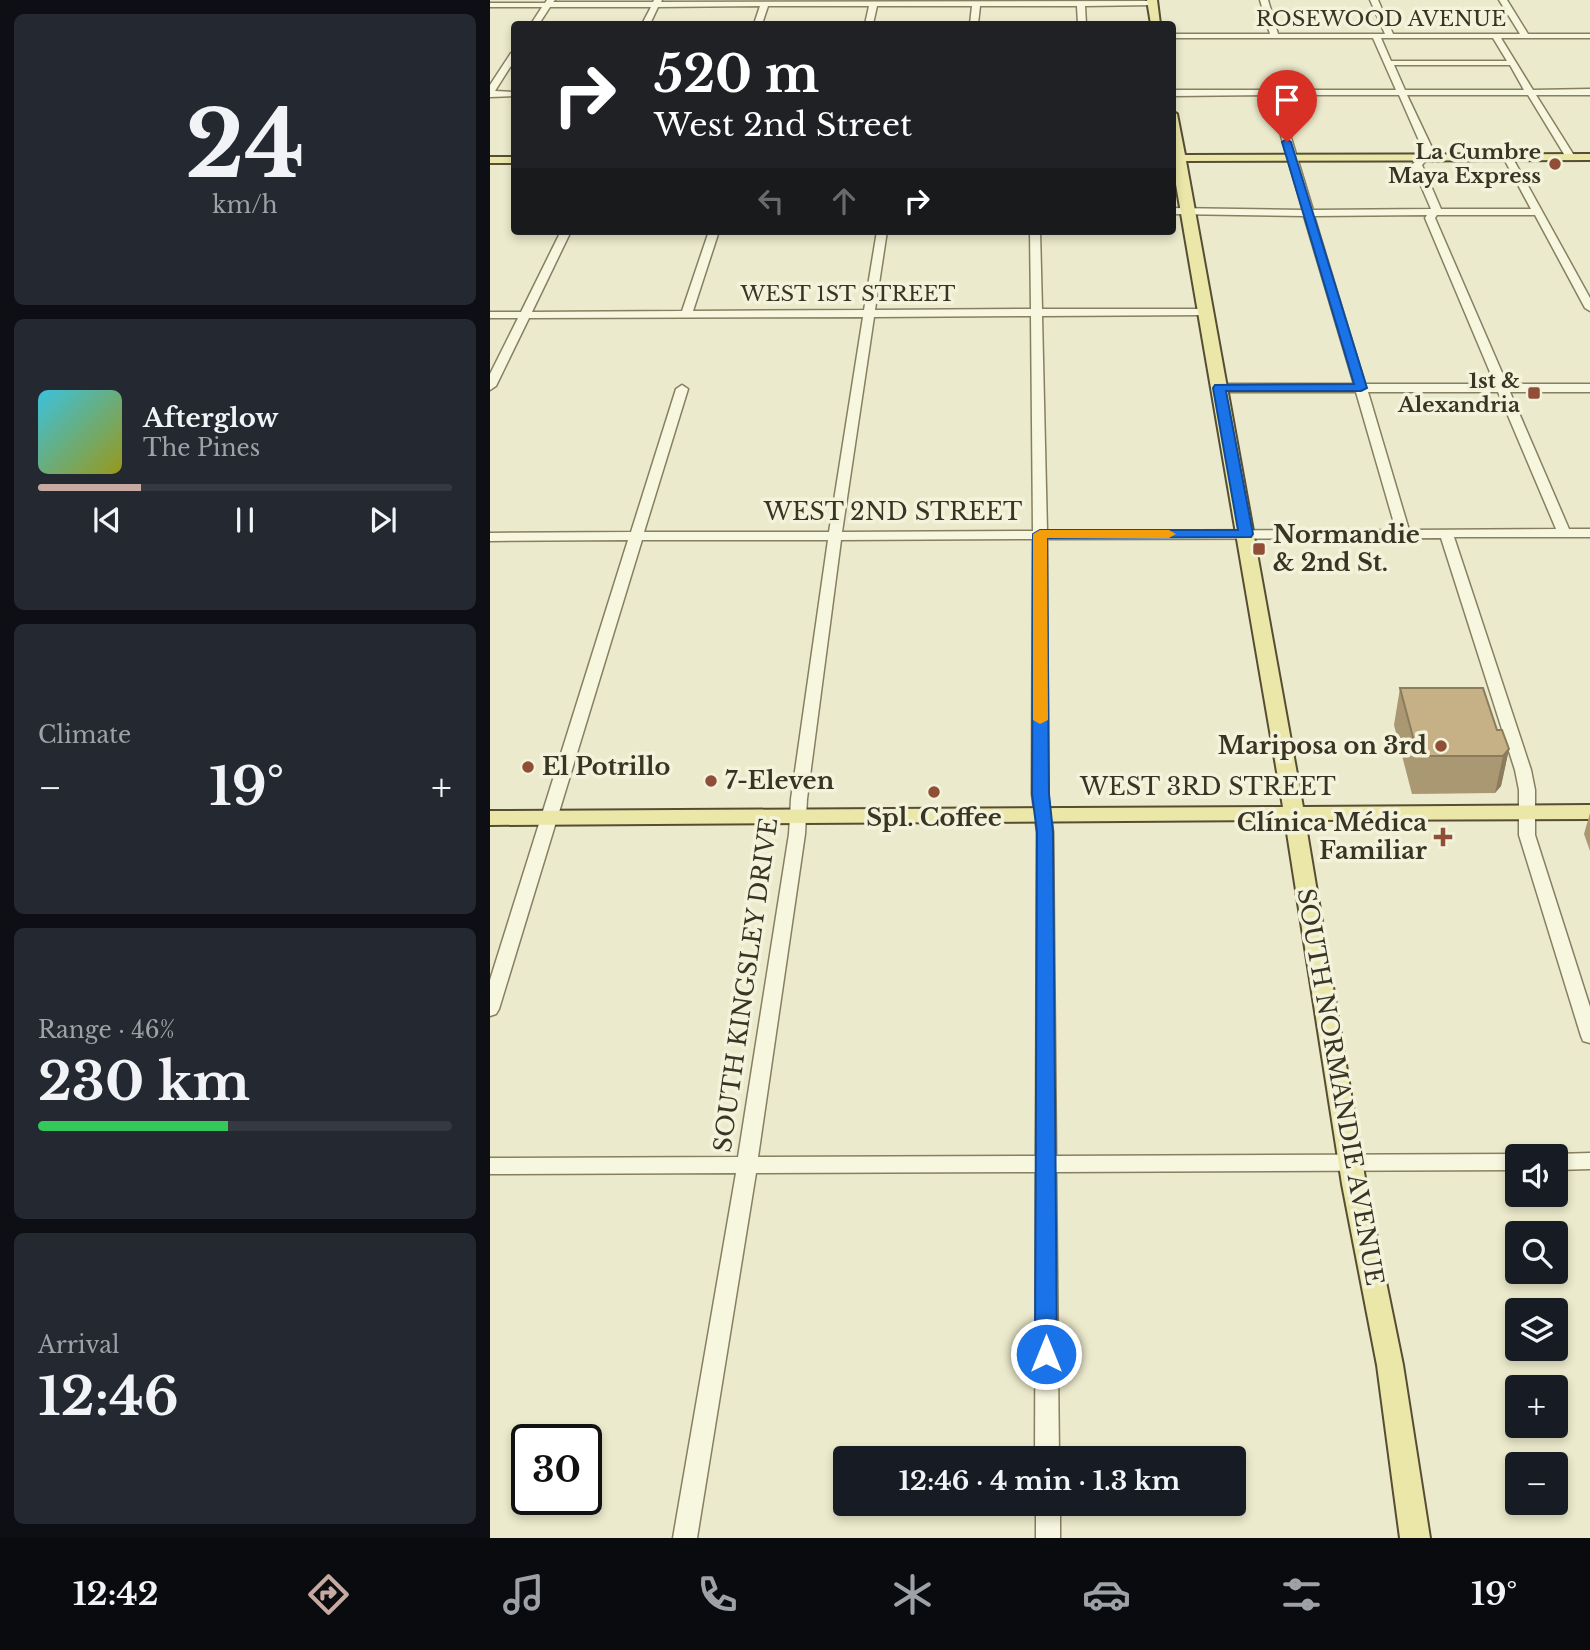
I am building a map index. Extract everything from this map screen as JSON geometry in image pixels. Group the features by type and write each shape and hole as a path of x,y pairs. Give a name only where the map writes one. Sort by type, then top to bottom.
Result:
{"main road":[{"path":"1152,2 1155,21"},
{"path":"1176,158 1590,158"},
{"name":"SOUTH NORMANDIE AVENUE","path":"1176,158 1189,212 1294,813 1351,1161 1390,1365 1415,1538"},
{"path":"490,160 511,160"},
{"name":"WEST 3RD STREET","path":"490,818 1590,812"}],"street":[{"path":"1264,0 1275,36"},
{"path":"1374,0 1390,36"},
{"path":"1503,0 1526,36"},
{"path":"490,5 550,2 1152,2"},
{"path":"537,21 550,2"},
{"path":"648,21 657,2"},
{"path":"759,21 765,2"},
{"path":"870,21 874,2"},
{"path":"974,21 976,3"},
{"path":"1081,3 1082,21"},
{"name":"ROSEWOOD AVENUE","path":"1176,36 1590,36"},
{"path":"1377,36 1429,152 1418,164 1437,208 1430,218 1564,533"},
{"path":"1496,36 1570,158"},
{"path":"511,60 490,93 511,94"},
{"path":"1389,63 1512,63"},
{"path":"1176,93 1590,92"},
{"path":"1273,93 1404,534"},
{"path":"1508,158 1590,308"},
{"path":"1176,211 1538,212"},
{"path":"490,386 564,235"},
{"path":"686,314 713,235"},
{"name":"SOUTH KINGSLEY DRIVE","path":"685,1538 747,1163 881,235"},
{"path":"1035,235 1045,832 1047,1446"},
{"name":"WEST 1ST STREET","path":"490,315 1206,313"},
{"path":"490,1009 682,388"},
{"path":"1219,388 1590,388"},
{"path":"1446,533 1523,771 1527,790 1527,835 1590,1036"},
{"name":"WEST 2ND STREET","path":"490,537 1590,533"},
{"path":"1568,1162 1590,1161"},
{"path":"490,1166 1505,1162"},
{"path":"1048,1516 1048,1538"}],"building":[{"path":"1400,688 1483,688 1497,730 1502,730 1509,749 1503,756 1418,756"}],"slow traffic":[{"path":"1040,720 1040,534 1169,534"}],"place":[{"name":"La Cumbre Maya Express","path":"1555,164"},
{"name":"1st & Alexandria","path":"1534,393"},
{"name":"Normandie & 2nd St.","path":"1259,549"},
{"name":"Mariposa on 3rd","path":"1441,746"},
{"name":"El Potrillo","path":"528,767"},
{"name":"7-Eleven","path":"711,781"},
{"name":"Spl. Coffee","path":"934,792"},
{"name":"Clínica Médica Familiar","path":"1443,837"}],"route":[{"path":"1046,1354 1045,832 1041,794 1040,534 1246,534 1219,388 1361,388 1287,142"}]}
